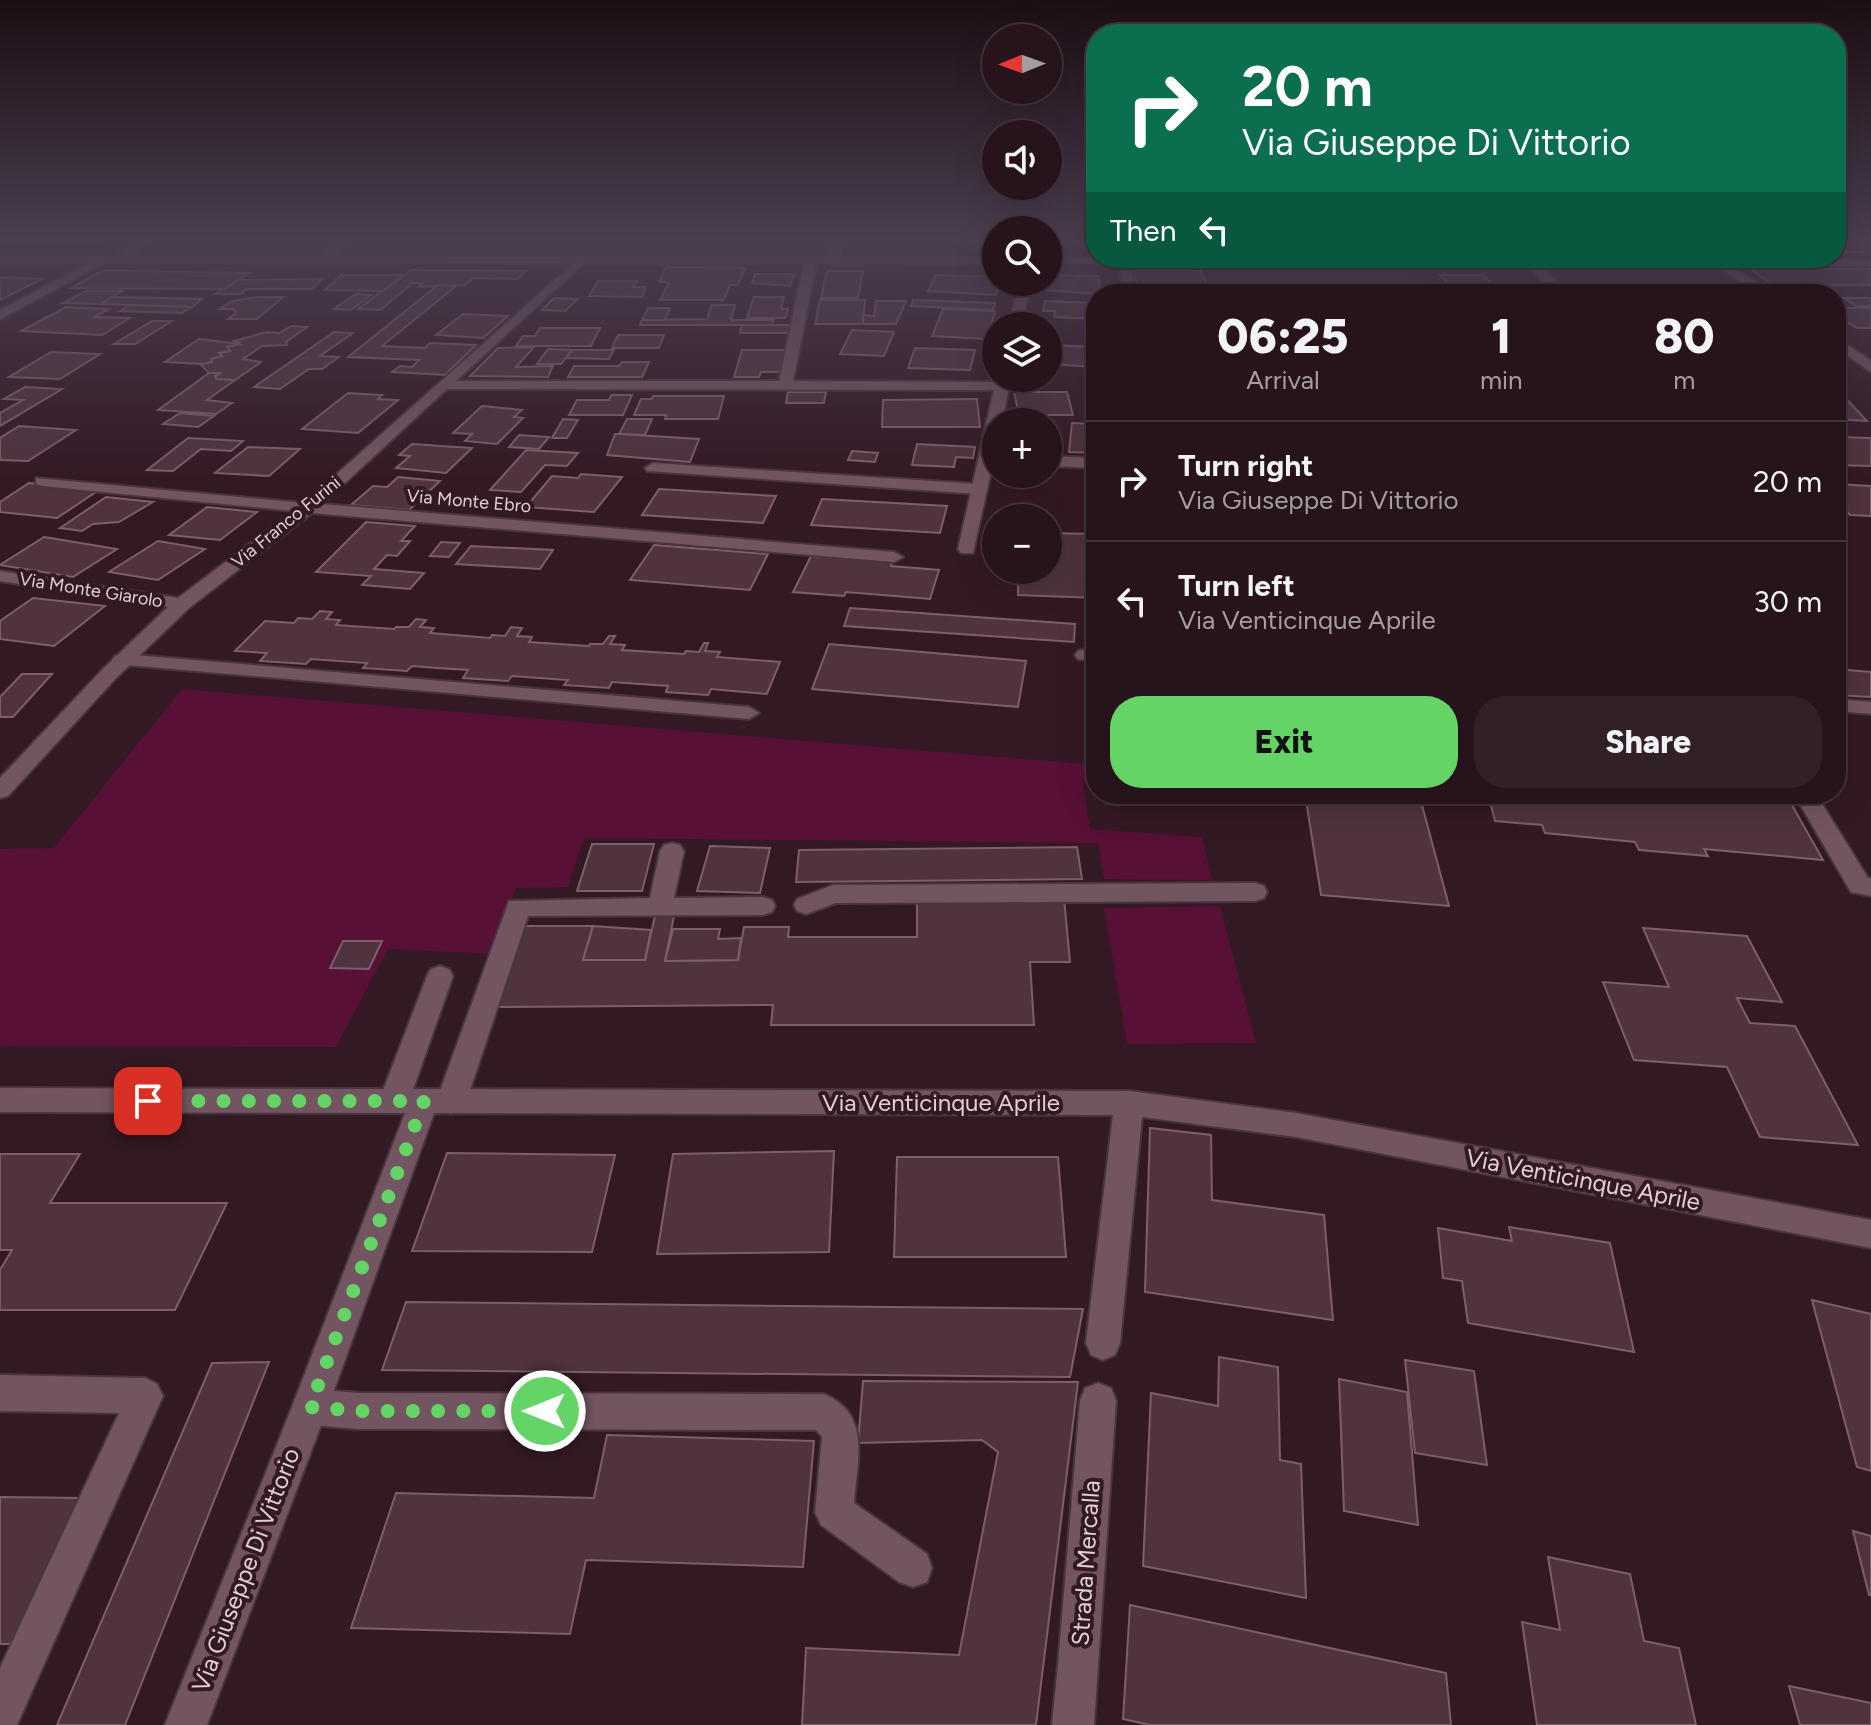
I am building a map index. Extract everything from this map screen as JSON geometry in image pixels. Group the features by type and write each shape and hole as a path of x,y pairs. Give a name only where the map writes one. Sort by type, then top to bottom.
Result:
{"street":[{"name":"Via Franco Furini","path":"0,791 122,660 182,604 308,508 517,318"},
{"path":"785,385 799,318"},
{"path":"1846,349 1871,368"},
{"path":"444,385 982,382"},
{"path":"1062,462 1086,463"},
{"path":"653,468 979,489"},
{"name":"Via Monte Ebro","path":"42,481 308,508 894,557"},
{"path":"967,549 982,482"},
{"name":"Via Monte Giarolo","path":"0,576 182,604"},
{"path":"122,660 749,713"},
{"path":"1846,706 1871,708"},
{"path":"1811,804 1860,886 1871,887"},
{"path":"660,907 672,851"},
{"path":"806,905 833,894 1255,892"},
{"path":"423,1101 518,907 763,906"},
{"path":"423,1101 440,976"},
{"name":"Via Venticinque Aprile","path":"0,1100 1129,1103 1296,1125 1871,1234"},
{"name":"Via Giuseppe Di Vittorio","path":"186,1725 310,1407 423,1101"},
{"path":"1103,1343 1129,1103"},
{"path":"0,1393 145,1396 0,1715"},
{"name":"Strada Mercalla","path":"1073,1725 1098,1401"},
{"path":"310,1407 359,1411 824,1412 841,1431 834,1512 913,1568"}],"shaded area":[{"path":"182,689 1086,764 1086,784 1083,784 1090,829 1202,837 1212,880 1104,879 1098,843 584,838 568,887 516,888 493,954 388,949 336,1047 0,1046 0,849 54,848"},
{"path":"1220,906 1256,1043 1127,1044 1104,908"}],"building":[{"path":"44,318 129,318 102,335 21,331"},
{"path":"396,318 416,318 382,346 425,348 430,343 476,345 445,375 392,372 400,366 412,367 419,360 348,357"},
{"path":"457,318 505,318 483,338 436,335"},
{"path":"816,318 863,318 863,324 815,324"},
{"path":"863,318 898,318 896,324 863,324"},
{"path":"939,318 982,318 982,339 932,336"},
{"path":"1846,318 1871,318 1871,328 1857,328"},
{"path":"642,320 774,320 772,325 640,325"},
{"path":"152,321 172,321 135,344 114,344"},
{"path":"742,325 790,325 788,333 740,333"},
{"path":"291,326 307,327 286,342 287,345 262,346 243,359 261,362 235,380 216,379 215,376 221,373 209,373 200,364 212,362 211,359 222,356 219,353 230,351 227,347 240,344 234,341 267,332 280,333"},
{"path":"540,328 600,328 591,346 516,346 523,336 535,336"},
{"path":"852,330 894,332 884,356 840,354"},
{"path":"334,332 353,333 320,356 339,357 322,369 309,369 280,389 254,387"},
{"path":"618,335 664,335 659,348 612,348"},
{"path":"199,339 240,344 227,347 230,351 219,353 222,356 211,359 212,362 165,362"},
{"path":"1062,346 1086,347 1086,366 1062,365"},
{"path":"534,347 516,367 553,366 548,377 470,376 498,348"},
{"path":"915,348 975,350 970,370 908,368"},
{"path":"548,349 572,350 561,364 537,364"},
{"path":"572,350 614,350 609,359 566,358"},
{"path":"742,350 785,350 780,372 761,372 759,377 734,377"},
{"path":"51,352 100,354 60,379 9,377"},
{"path":"622,362 649,362 642,377 568,377 574,366 619,366"},
{"path":"209,373 221,373 215,376 216,379 235,380 207,400 232,403 216,414 158,410"},
{"path":"25,387 62,389 0,426 0,413 23,400 4,399"},
{"path":"788,392 826,392 824,403 786,403"},
{"path":"1014,392 1067,392 1073,415 1062,415 1062,408 1017,408"},
{"path":"348,393 382,395 378,399 398,400 358,433 302,429"},
{"path":"611,395 632,395 623,415 569,415 577,400 609,400"},
{"path":"653,396 724,396 718,419 665,419 666,415 634,415 641,399 652,399"},
{"path":"977,399 980,427 882,427 883,400"},
{"path":"1846,399 1867,421 1846,420"},
{"path":"482,406 522,410 514,417 523,418 497,444 465,441 472,434 453,433"},
{"path":"180,413 214,416 198,427 163,424"},
{"path":"563,419 578,420 567,438 552,438"},
{"path":"627,419 652,419 645,435 619,434"},
{"path":"1072,423 1086,424 1086,453 1069,452"},
{"path":"19,426 76,430 28,461 0,460 0,438"},
{"path":"615,434 699,439 690,462 607,455"},
{"path":"519,435 549,437 539,449 509,447"},
{"path":"1846,437 1871,438 1871,466 1846,465"},
{"path":"188,438 243,441 231,451 201,449 173,471 147,470"},
{"path":"412,444 472,448 446,473 396,468 410,456 399,455"},
{"path":"917,444 975,447 973,458 956,457 954,467 912,465"},
{"path":"248,447 300,449 269,476 215,473"},
{"path":"526,450 578,453 567,466 545,465 521,492 490,490"},
{"path":"852,451 878,453 875,462 848,460"},
{"path":"581,474 622,477 594,512 526,507 552,476 578,478"},
{"path":"398,477 440,481 409,510 351,505 373,486 387,487"},
{"path":"29,483 99,490 57,518 0,512 0,502"},
{"path":"1846,485 1871,486 1871,516 1850,515 1846,510"},
{"path":"659,489 776,496 763,523 642,515"},
{"path":"106,497 153,502 119,522 93,524 82,531 60,528"},
{"path":"822,499 947,506 940,533 811,525"},
{"path":"207,507 257,512 220,540 169,535"},
{"path":"366,522 415,526 401,541 410,541 397,556 387,555 374,569 424,573 410,589 362,585 371,576 316,572"},
{"path":"1062,533 1086,534 1086,598 1018,595 1018,584 1062,584"},
{"path":"44,537 117,549 73,577 0,565"},
{"path":"158,541 205,549 158,580 109,572"},
{"path":"441,542 460,543 449,557 430,556"},
{"path":"654,545 768,554 750,590 630,580"},
{"path":"471,546 553,550 540,569 456,564"},
{"path":"811,556 892,562 891,566 939,570 930,599 846,592 844,596 793,592"},
{"path":"33,598 105,606 54,646 0,639 0,621"},
{"path":"850,608 1075,624 1074,642 844,626"},
{"path":"320,611 332,612 326,619 340,620 336,625 394,629 409,627 416,619 426,620 420,627 434,628 430,633 490,638 492,635 505,636 511,627 522,628 517,636 532,637 529,642 589,646 603,644 609,636 615,636 610,644 625,645 622,650 684,654 686,651 699,652 704,643 708,643 705,651 720,652 717,657 780,662 767,694 711,689 708,695 666,692 668,686 612,682 609,688 564,685 568,680 512,676 508,681 463,678 468,670 412,666 407,671 363,668 367,663 311,659 306,664 260,661 267,653 235,651 265,621 294,623 298,618 312,619"},
{"path":"829,644 1026,661 1018,707 812,689"},
{"path":"1846,670 1871,672 1871,697 1846,696"},
{"path":"22,674 52,674 13,717 0,717 0,697"},
{"path":"1307,804 1422,804 1449,906 1321,895"},
{"path":"1491,804 1791,804 1823,860 1704,849 1708,856 1639,850 1635,842 1545,833 1542,825 1495,821"},
{"path":"592,844 654,844 642,891 577,891"},
{"path":"710,846 770,848 760,893 697,891"},
{"path":"1077,847 1082,879 796,882 799,850"},
{"path":"1064,898 1070,962 1030,962 1034,1025 771,1025 773,1005 497,1007 523,926 593,926 583,960 645,960 655,916 674,916 665,961 738,960 744,927 789,927 788,937 917,937 917,899"},
{"path":"593,926 651,930 645,960 583,960"},
{"path":"1643,928 1747,936 1782,1002 1737,998 1750,1023 1795,1026 1858,1145 1760,1137 1727,1067 1634,1060 1603,982 1669,987"},
{"path":"673,929 720,929 718,939 741,938 738,960 665,961"},
{"path":"343,941 382,941 369,969 330,968"},
{"path":"1150,1128 1211,1135 1212,1200 1324,1215 1333,1320 1145,1292"},
{"path":"834,1151 829,1252 657,1254 673,1154"},
{"path":"447,1153 615,1155 592,1252 412,1251"},
{"path":"0,1154 80,1154 50,1203 227,1203 175,1310 0,1310 0,1270 12,1250 0,1250"},
{"path":"897,1157 1058,1157 1066,1257 894,1257"},
{"path":"1509,1227 1610,1243 1634,1352 1468,1323 1462,1281 1443,1278 1438,1228 1512,1241"},
{"path":"1812,1300 1871,1314 1871,1471 1857,1467"},
{"path":"406,1302 1083,1309 1070,1377 382,1370"},
{"path":"1219,1357 1278,1367 1280,1460 1301,1464 1306,1598 1143,1566 1151,1393 1218,1406"},
{"path":"1405,1360 1474,1371 1487,1465 1415,1453"},
{"path":"269,1362 125,1725 57,1725 212,1363"},
{"path":"1339,1379 1407,1392 1418,1525 1344,1511"},
{"path":"863,1381 1078,1382 1036,1725 802,1725 806,1648 959,1655 998,1452 982,1440 858,1443"},
{"path":"607,1435 814,1441 803,1567 586,1560 570,1634 351,1628 396,1493 594,1498"},
{"path":"0,1497 82,1498 10,1644 0,1644"},
{"path":"1853,1531 1871,1536 1871,1595 1869,1595"},
{"path":"1548,1557 1630,1574 1644,1641 1679,1648 1696,1725 1537,1725 1522,1622 1560,1630"},
{"path":"1130,1605 1446,1673 1451,1725 1150,1725 1123,1719"},
{"path":"1789,1686 1871,1703 1871,1725 1800,1725"}],"route":[{"path":"148,1101 424,1101 310,1407 359,1411 545,1411"}]}
